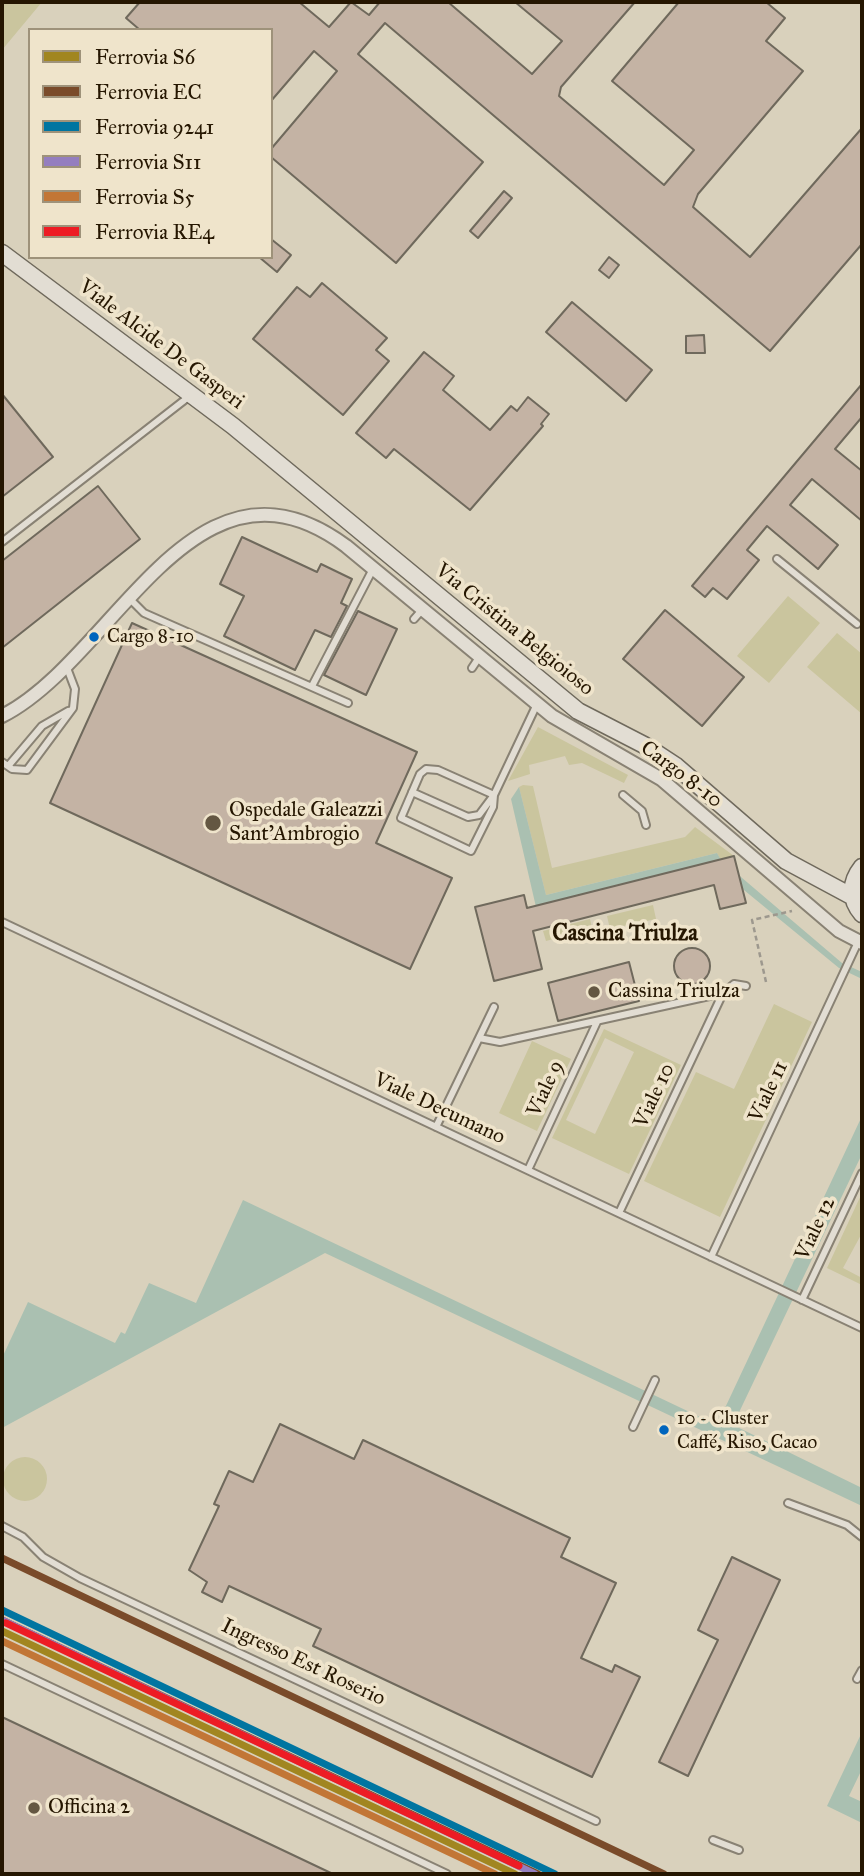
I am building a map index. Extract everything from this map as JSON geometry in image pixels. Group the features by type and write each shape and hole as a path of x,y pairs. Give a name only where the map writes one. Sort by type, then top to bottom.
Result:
{"street":[{"name":"Viale Alcide De Gasperi","path":"2,253 260,447"},
{"name":"Via Cristina Belgioioso","path":"260,447 569,704 644,745 676,766 786,861 853,897"},
{"name":"Cargo 8-10","path":"2,716 30,700 67,668 179,549 215,524 234,518 268,515 291,517 333,536 374,567 566,726 661,779 839,931 860,943"},
{"path":"819,878 837,878 862,868"},
{"path":"862,868 855,877 853,897 862,914"}],"lane":[{"path":"2,542 192,395"},
{"path":"777,559 857,624"},
{"path":"312,686 374,567"},
{"path":"130,599 144,613 348,703"},
{"path":"414,619 424,608"},
{"path":"472,668 480,656"},
{"path":"67,668 75,689 73,708 27,770 20,771 5,764 42,726 73,708"},
{"path":"412,792 468,817 479,814 494,795 537,704"},
{"path":"432,768 494,795 493,807 471,851 401,818 422,771 432,768"},
{"path":"622,795 642,811 646,825"},
{"name":"Viale Decumano","path":"2,922 862,1328"},
{"name":"Viale 11","path":"711,1257 860,943"},
{"path":"479,1038 500,1042 723,993 734,984 746,986"},
{"name":"Viale 10","path":"619,1213 723,993"},
{"path":"436,1127 494,1007"},
{"name":"Viale 9","path":"528,1170 597,1022"},
{"name":"Viale 12","path":"802,1300 862,1172"},
{"path":"633,1427 655,1380"},
{"path":"788,1503 847,1525 862,1537"},
{"name":"Ingresso Est Roserio","path":"2,1526 23,1537 40,1555 80,1578 596,1821"},
{"path":"2,1664 447,1874"},
{"path":"858,1679 862,1670"},
{"path":"713,1840 739,1850"}],"path":[{"path":"766,982 752,920 792,911"}],"shaded area":[{"path":"2,2 42,2 2,50"},
{"path":"788,596 820,623 769,683 737,656"},
{"path":"837,633 862,654 862,714 807,667"},
{"path":"538,727 628,775 624,783 582,763 569,765 565,756 529,765 530,774 508,781"},
{"path":"533,786 552,868 685,837 695,827 734,856 720,859 717,853 546,895 519,787"},
{"path":"519,787 546,895 717,853 721,860 842,963 862,972 862,979 839,968 711,863 536,907 511,799"},
{"path":"653,905 656,919 610,929 607,916"},
{"path":"590,919 592,928 546,941 543,931"},
{"path":"774,1004 812,1022 720,1217 644,1181 696,1072 734,1089"},
{"path":"604,1029 681,1065 629,1174 552,1138","holes":["605,1038 634,1052 595,1134 566,1120"]},
{"path":"532,1041 571,1059 537,1131 499,1113"},
{"path":"862,1116 862,1154 733,1425 862,1488 862,1506 325,1253 2,1428 2,1358 28,1302 115,1343 121,1332 125,1334 149,1283 196,1303 243,1200 717,1425"},
{"path":"862,1193 862,1233 843,1268 862,1278 862,1285 827,1268"},
{"path":"25,1457 40,1464 47,1479 40,1494 25,1501 10,1494 3,1479 10,1464"},
{"path":"862,1732 862,1769 849,1796 862,1802 862,1823 827,1806"}],"building":[{"path":"140,2 299,2 329,27 351,2 369,15 380,2 448,2 532,74 562,41 515,2 635,2 561,87 559,96 664,185 694,150 612,81 679,2 766,2 785,18 766,41 803,71 698,194 693,207 750,257 862,128 862,244 770,351 385,23 358,54 483,162 396,263 273,159 273,147 337,71 314,51 273,99 273,28 138,28 126,18"},
{"path":"504,191 512,198 478,238 470,231"},
{"path":"273,241 291,255 277,272 261,259 273,259"},
{"path":"609,257 619,265 609,278 599,270"},
{"path":"322,283 387,338 376,350 389,361 343,415 253,339 297,287 310,297"},
{"path":"572,302 652,370 626,401 546,332"},
{"path":"704,335 705,353 686,353 686,336"},
{"path":"424,352 454,376 443,390 490,430 511,406 517,411 528,397 549,414 541,424 543,426 470,510 394,449 386,458 356,433"},
{"path":"862,384 862,417 835,449 862,471 862,521 812,479 790,505 838,545 818,569 767,526 747,550 759,560 727,599 713,588 705,597 692,586"},
{"path":"2,394 53,457 2,497"},
{"path":"98,486 140,539 2,648 2,561"},
{"path":"242,537 317,572 321,564 352,579 341,603 347,606 331,637 315,630 295,670 224,636 244,596 220,584"},
{"path":"665,610 744,677 702,726 623,659"},
{"path":"358,611 397,629 366,695 324,675"},
{"path":"132,623 417,752 376,843 452,878 410,969 50,803"},
{"path":"734,856 746,903 720,909 714,885 533,931 542,969 494,981 475,907 524,895 527,908"},
{"path":"692,948 705,953 710,966 705,979 692,984 679,979 674,966 679,953"},
{"name":"Cassina Triulza","path":"629,962 639,1001 558,1021 548,983"},
{"path":"280,1424 354,1459 363,1440 570,1538 561,1557 616,1583 581,1658 612,1672 615,1665 640,1677 592,1777 313,1646 321,1629 229,1586 222,1602 202,1592 207,1582 189,1570 219,1506 214,1504 229,1471 253,1482"},
{"path":"732,1557 780,1580 688,1776 659,1762 718,1640 698,1630"},
{"path":"2,1717 333,1874 2,1874"}],"rail line":[{"name":"EC","path":"2,1558 664,1874"},
{"name":"9241","path":"2,1610 555,1874"},
{"name":"EC","path":"2,1620 538,1874"},
{"name":"S11","path":"2,1620 535,1874"},
{"name":"RE4","path":"6,1623 519,1866"},
{"name":"S6","path":"2,1631 515,1874"},
{"name":"S5","path":"2,1641 495,1874"}],"place":[{"name":"Cargo 8-10","path":"94,637"},
{"name":"Ospedale Galeazzi Sant'Ambrogio","path":"213,823"},
{"name":"Cassina Triulza","path":"594,992"},
{"name":"10 - Cluster Caffé, Riso, Cacao","path":"664,1430"},
{"name":"Officina 2","path":"34,1808"}],"district":[{"name":"Cascina Triulza","path":"625,934"}]}
